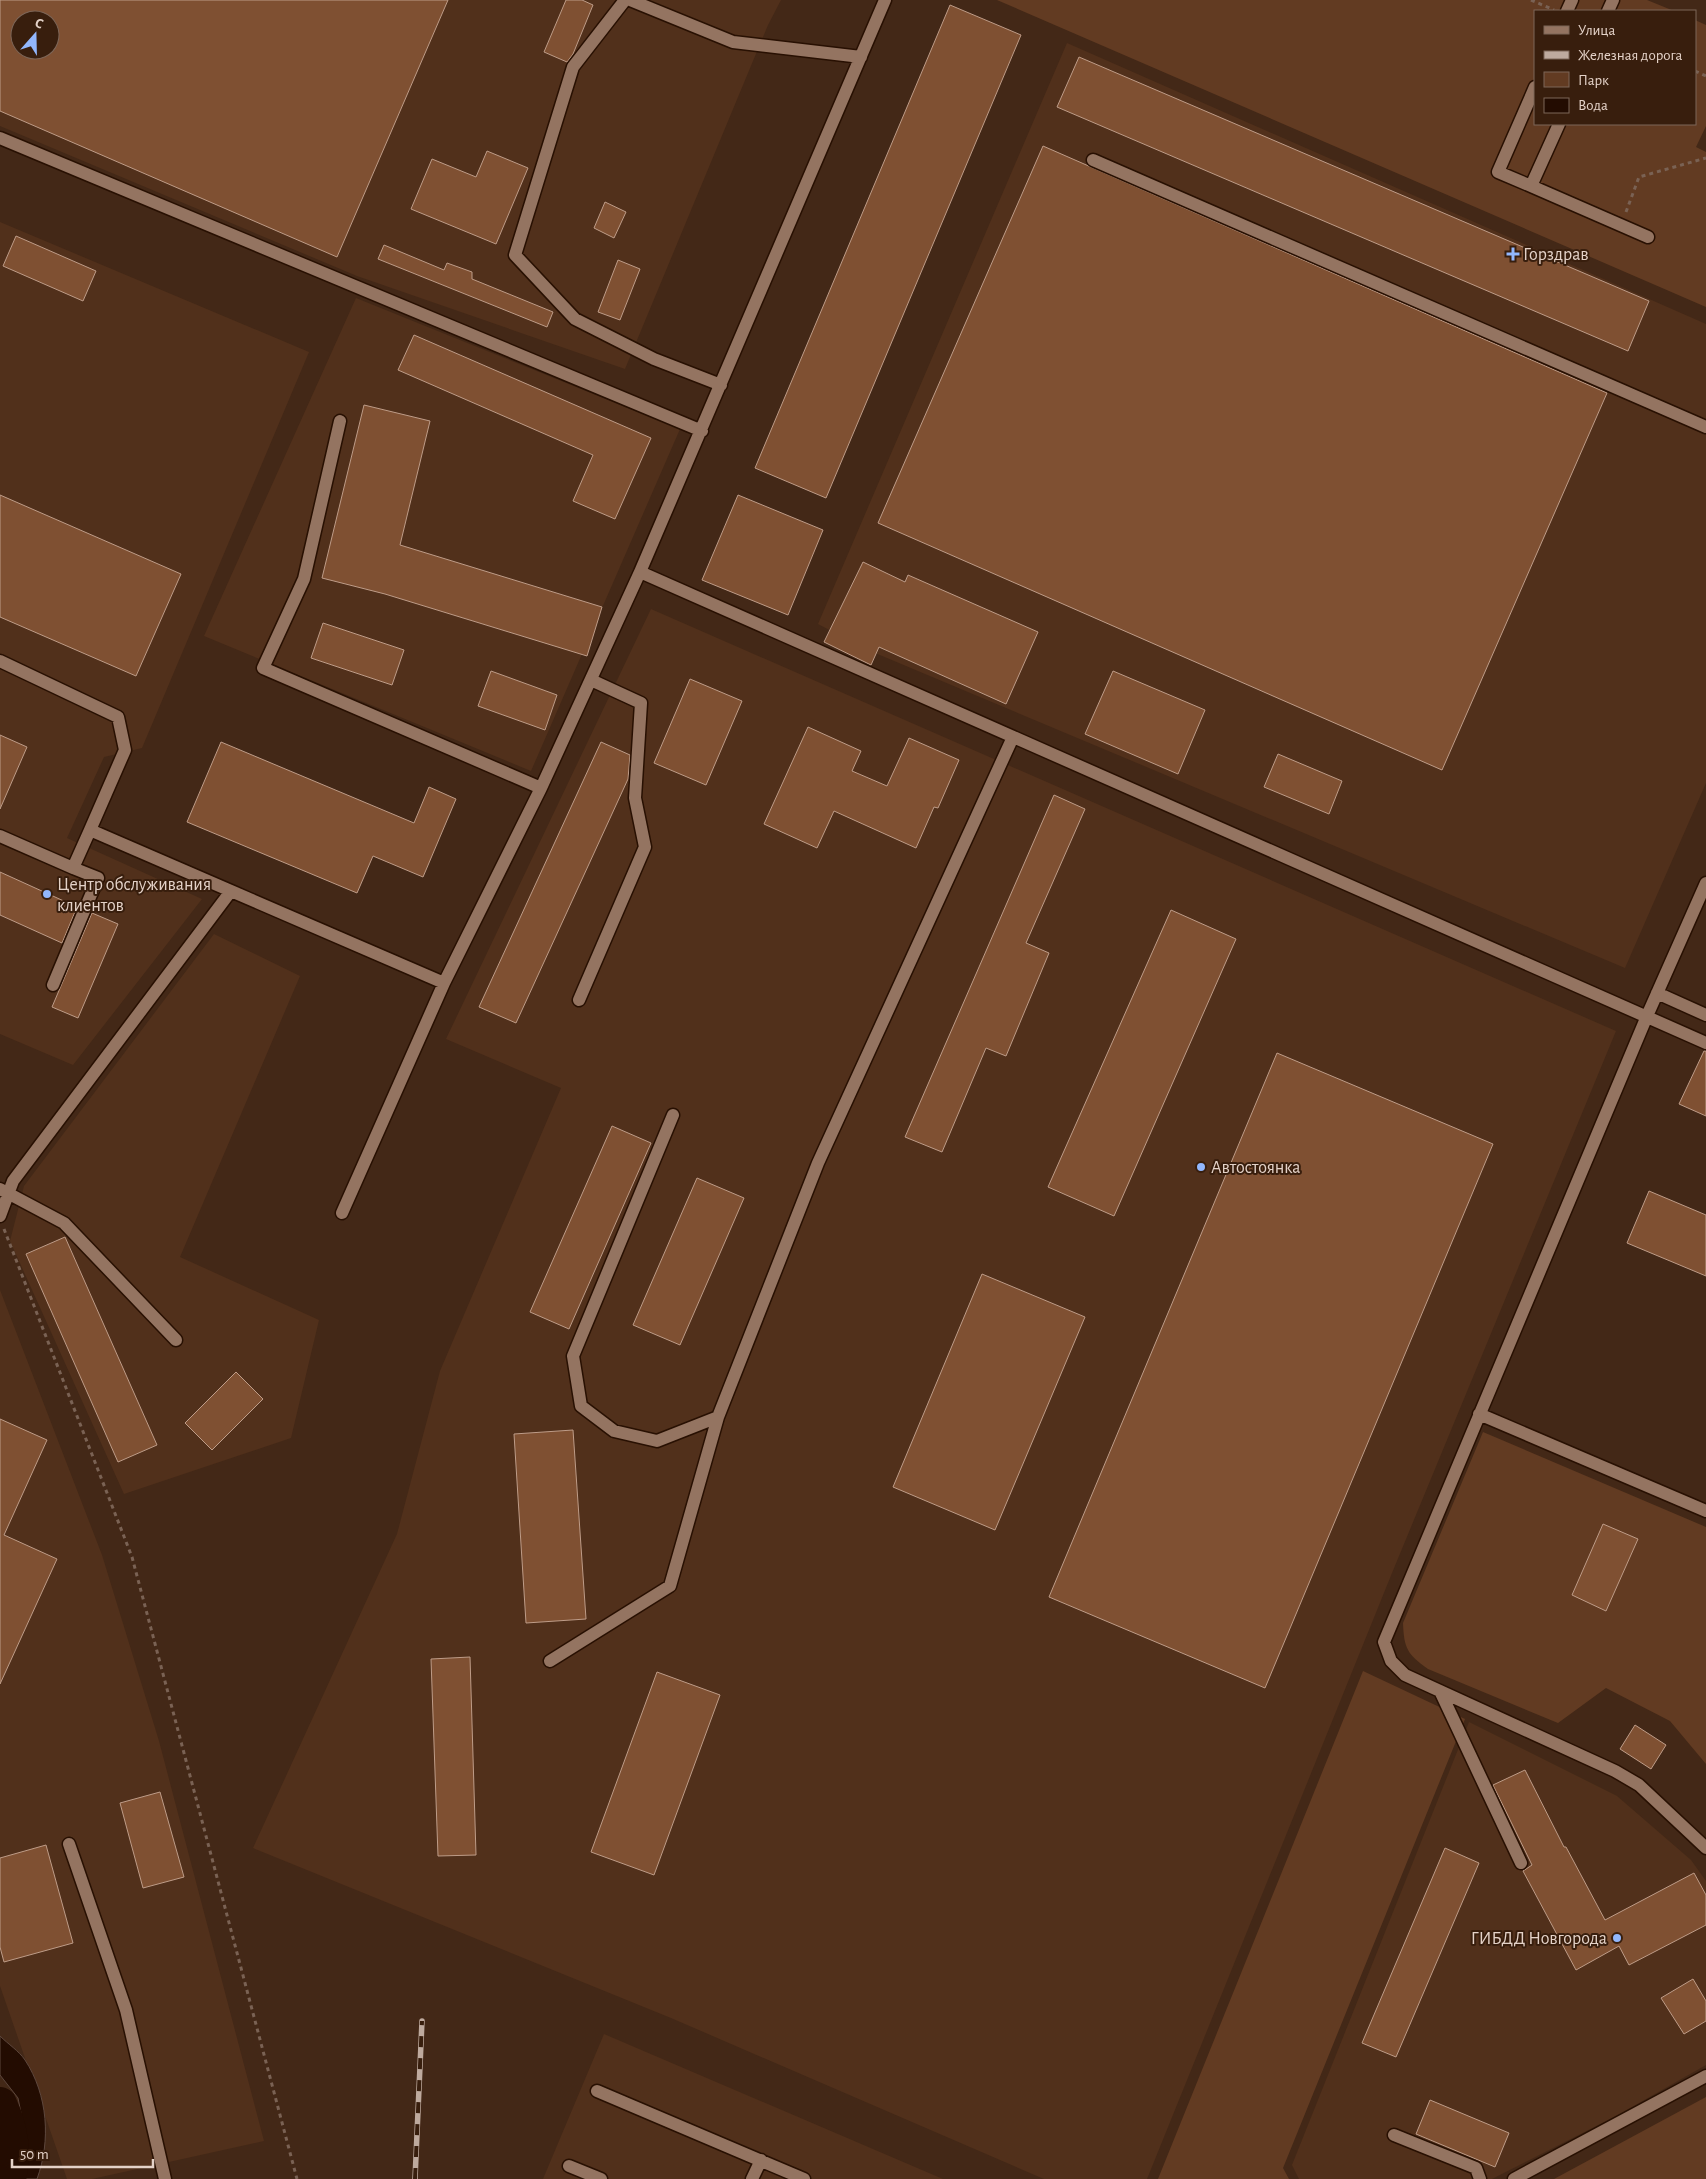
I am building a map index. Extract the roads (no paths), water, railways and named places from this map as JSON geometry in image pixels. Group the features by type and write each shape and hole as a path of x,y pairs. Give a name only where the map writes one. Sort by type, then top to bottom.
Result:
{"street":[{"path":"625,0 573,67 515,255 575,319 654,359 721,385"},
{"path":"630,0 733,42 861,57"},
{"path":"342,1213 444,983 541,788 640,572 885,0"},
{"path":"1534,89 1498,172 1648,237"},
{"path":"1531,186 1559,125"},
{"path":"0,138 702,431"},
{"path":"1093,160 1706,426"},
{"path":"340,421 304,579 263,668 541,788"},
{"path":"640,572 1706,1042"},
{"path":"0,661 118,717 125,750 73,868"},
{"path":"579,1000 645,847 635,798 641,703 591,680"},
{"path":"550,1661 670,1586 718,1417 818,1163 1013,737"},
{"path":"90,830 444,983"},
{"path":"0,836 98,878 53,985"},
{"path":"1706,883 1702,905 1647,1016 1384,1642 1391,1661 1405,1675 1614,1770 1639,1785 1706,1848"},
{"path":"2,1222 4,1192 231,891"},
{"path":"1657,993 1706,1015"},
{"path":"673,1115 573,1356 579,1398 581,1406 614,1431 657,1441 718,1417"},
{"path":"4,1192 64,1223 176,1340"},
{"path":"1479,1414 1706,1511"},
{"path":"1440,1691 1521,1863"},
{"path":"69,1844 126,2010 165,2179"},
{"path":"1514,2179 1706,2076"},
{"path":"597,2091 804,2179"},
{"path":"1394,2135 1476,2168 1480,2179"},
{"path":"752,2179 761,2160"},
{"path":"569,2166 601,2179"}],"water":[{"path":"0,2036 25,2060 39,2088 43,2103 45,2118 44,2149 37,2179 15,2179 23,2123 18,2098 0,2075"}],"waterway":[{"path":"0,2104 11,2140 12,2160 9,2179"}],"railway":[{"path":"415,2179 422,2021"}],"place":[{"name":"Горздрав","path":"1513,254"},
{"name":"Центр обслуживания клиентов","path":"47,894"},
{"name":"Автостоянка","path":"1201,1167"},
{"name":"ГИБДД Новгорода","path":"1617,1938"}]}
